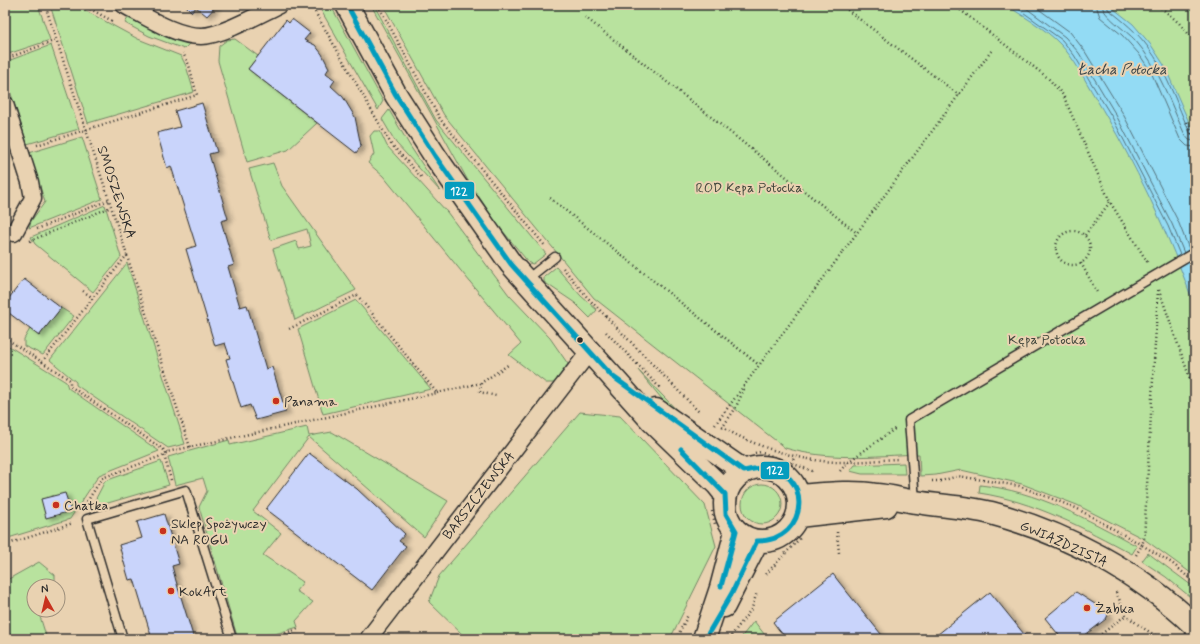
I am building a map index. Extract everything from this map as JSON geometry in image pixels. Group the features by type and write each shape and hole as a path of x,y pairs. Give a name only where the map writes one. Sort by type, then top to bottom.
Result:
{"street":[{"path":"124,5 173,29 187,34 202,36 223,30 279,5"},
{"path":"347,5 396,95 511,264 651,420 717,484 725,494"},
{"path":"5,104 30,182 33,198 20,238"},
{"name":"BARSZCZEWSKA","path":"368,639 589,352"},
{"path":"612,376 705,437 744,471"},
{"path":"791,465 801,515 788,530 774,540 757,541 746,538 730,525 725,510 725,494 732,481 744,471 755,467 767,466 779,470 791,465"},
{"name":"GWIAŹDZISTA","path":"801,515 915,502 990,513 1041,530 1082,547 1127,572 1163,598 1195,626"},
{"path":"704,639 721,588 736,531"},
{"path":"704,639 732,593 757,541"}],"lane":[{"path":"915,502 909,420 1195,252"},
{"path":"525,280 555,257"},
{"path":"123,639 87,519 186,490 232,639"}],"path":[{"name":"SMOSZEWSKA","path":"42,362 93,298 118,263 127,255 45,5"},
{"path":"83,5 120,26"},
{"path":"378,5 440,119 587,297 703,416"},
{"path":"841,5 959,95"},
{"path":"954,5 1048,78 1063,95 1110,202 1154,276"},
{"path":"1158,5 1179,23 1195,41"},
{"path":"585,17 857,233"},
{"path":"5,59 56,40"},
{"path":"20,150 198,95 184,53 176,50"},
{"path":"705,437 992,50"},
{"path":"1187,122 1194,135 1195,141"},
{"path":"550,198 759,366"},
{"path":"32,231 109,200"},
{"path":"1085,235 1110,202"},
{"path":"20,238 111,207"},
{"path":"1069,232 1080,232 1085,235 1090,244 1090,250 1086,259 1081,263 1070,264 1061,259 1056,248 1060,238 1069,232"},
{"path":"127,255 190,447"},
{"path":"1081,263 1104,305"},
{"path":"1115,592 1144,539 1158,288 1195,393"},
{"path":"83,291 93,298"},
{"path":"289,329 357,295 438,393"},
{"path":"606,332 662,390"},
{"path":"6,340 70,380 70,386 167,452"},
{"path":"75,523 102,478 164,455 167,452 481,383 508,365"},
{"path":"705,437 714,436 723,428 735,409 747,382"},
{"path":"481,383 480,392 496,396"},
{"path":"709,420 791,465 912,459"},
{"path":"848,462 874,442 909,420"},
{"path":"164,455 175,493"},
{"path":"761,578 801,515"},
{"path":"5,545 87,519"},
{"path":"838,544 839,553"},
{"path":"1142,545 1172,563 1195,583"},
{"path":"729,639 752,608 759,586"},
{"path":"1110,588 1115,592 1126,615 1161,639"},
{"path":"1096,639 1126,615"},
{"path":"240,639 273,637 298,628"}],"green space":[{"path":"8,5 38,5 50,40 5,55 5,9"},
{"path":"50,5 75,5 138,39 181,56 186,66 194,92 88,123"},
{"path":"318,5 331,6 383,101 378,110"},
{"path":"371,5 374,5 436,120 546,254 533,264 529,263 497,224 467,179"},
{"path":"383,5 1195,5 1195,576 1144,539 1077,505 1022,484 961,470 936,475 920,476 919,454 851,457 818,455 785,448 594,298 444,115"},
{"path":"128,18 168,37 187,41 189,44 184,49 149,36 125,23"},
{"path":"235,39 258,56 248,69 317,123 288,150 247,162 218,61 219,46 227,40"},
{"path":"51,45 79,129 27,144 5,75 5,62"},
{"path":"389,110 410,146 440,191 396,143 382,119"},
{"path":"374,131 380,131 387,146 447,212 509,295 550,338 568,364 554,383 546,383 509,355 521,344 383,176 368,163 374,154 370,136"},
{"path":"82,137 102,199 29,228 31,221 45,202 29,153"},
{"path":"273,163 282,186 356,290 295,320 273,249 296,241 299,249 311,246 307,229 271,240 249,169"},
{"path":"105,205 121,257 93,292 35,244 31,237"},
{"path":"127,263 185,444 168,448 76,385 76,382 50,360"},
{"path":"556,267 581,296 597,310 590,318 575,303 544,282 544,277"},
{"path":"356,300 431,389 323,414 298,329"},
{"path":"61,308 74,316 43,355 24,346 24,339 30,329 39,336"},
{"path":"7,345 66,382 68,388 159,451 99,475 70,519 5,539 5,346"},
{"path":"638,370 689,423 671,410"},
{"path":"580,412 620,416 705,505 716,546 673,633 668,639 467,639 429,602 439,576"},
{"path":"307,427 309,436 332,432 448,501 424,537 309,437 253,511 281,533 263,555 303,582 296,591 313,602 296,621 298,627 275,634 237,636 199,507 207,491 203,478 175,485 168,457 229,440 230,445"},
{"path":"161,461 169,485 91,508 105,481"},
{"path":"904,463 905,474 862,474 850,471 855,465"},
{"path":"766,484 773,487 779,493 782,504 781,512 773,521 766,524 758,524 751,521 743,512 742,500 745,493 754,485"},
{"path":"980,485 1022,493 1042,500 1080,516 1137,546 1132,554 1077,525 1038,509 1019,502 979,493"},
{"path":"1148,553 1195,588 1195,601 1166,577 1142,561"},
{"path":"39,562 55,575 55,578 26,578 26,618 40,618 47,639 5,639 5,581"},
{"path":"754,621 768,639 740,639"}],"water":[{"name":"Łacha Potocka","path":"1006,5 1109,5 1133,24 1151,45 1164,65 1195,136 1195,308 1151,200 1110,122 1079,69 1054,38"}],"building":[{"path":"185,5 217,5 207,16 196,7 192,12"},
{"path":"292,19 310,33 304,40 315,45 322,54 329,68 326,73 335,80 331,86 343,97 355,117 361,146 356,153 248,69 286,20 289,23"},
{"path":"202,103 217,152 209,154 228,219 221,221 234,265 228,267 240,307 247,305 266,369 272,367 286,412 256,420 250,405 241,408 226,359 230,358 225,343 215,346 186,249 196,246 171,166 167,168 157,133 180,127 175,111"},
{"path":"24,279 61,308 39,336 5,310 5,303"},
{"path":"309,453 357,489 405,534 399,541 406,546 372,590 266,509"},
{"name":"Chatka","path":"65,493 71,511 46,518 41,499"},
{"path":"164,514 179,564 172,566 194,639 152,639 134,579 129,580 119,545 142,538 137,522"},
{"path":"833,574 885,639 787,639 779,630 773,622"},
{"path":"990,592 1028,639 932,639"},
{"path":"1076,592 1106,611 1108,615 1106,619 1080,639 1062,639 1045,618"},
{"path":"292,633 294,639 284,639 283,636"}],"transit line":[{"name":"122","path":"347,5 396,95 435,156 511,264 612,376 744,471 762,468 778,471 790,479 797,491 799,504 796,518 788,529 775,538 757,541 732,593 705,639"},
{"name":"122","path":"681,449 725,494 726,514 736,531 721,586"}],"place":[{"name":"Panama","path":"276,401"},
{"name":"Chatka","path":"56,505"},
{"name":"Sklep Spożywczy NA ROGU","path":"163,531"},
{"name":"KokArt","path":"171,591"},
{"name":"Żabka","path":"1087,608"}],"park label":[{"name":"ROD Kępa Potocka","path":"749,187"},
{"name":"Kępa Potocka","path":"1047,339"}]}
